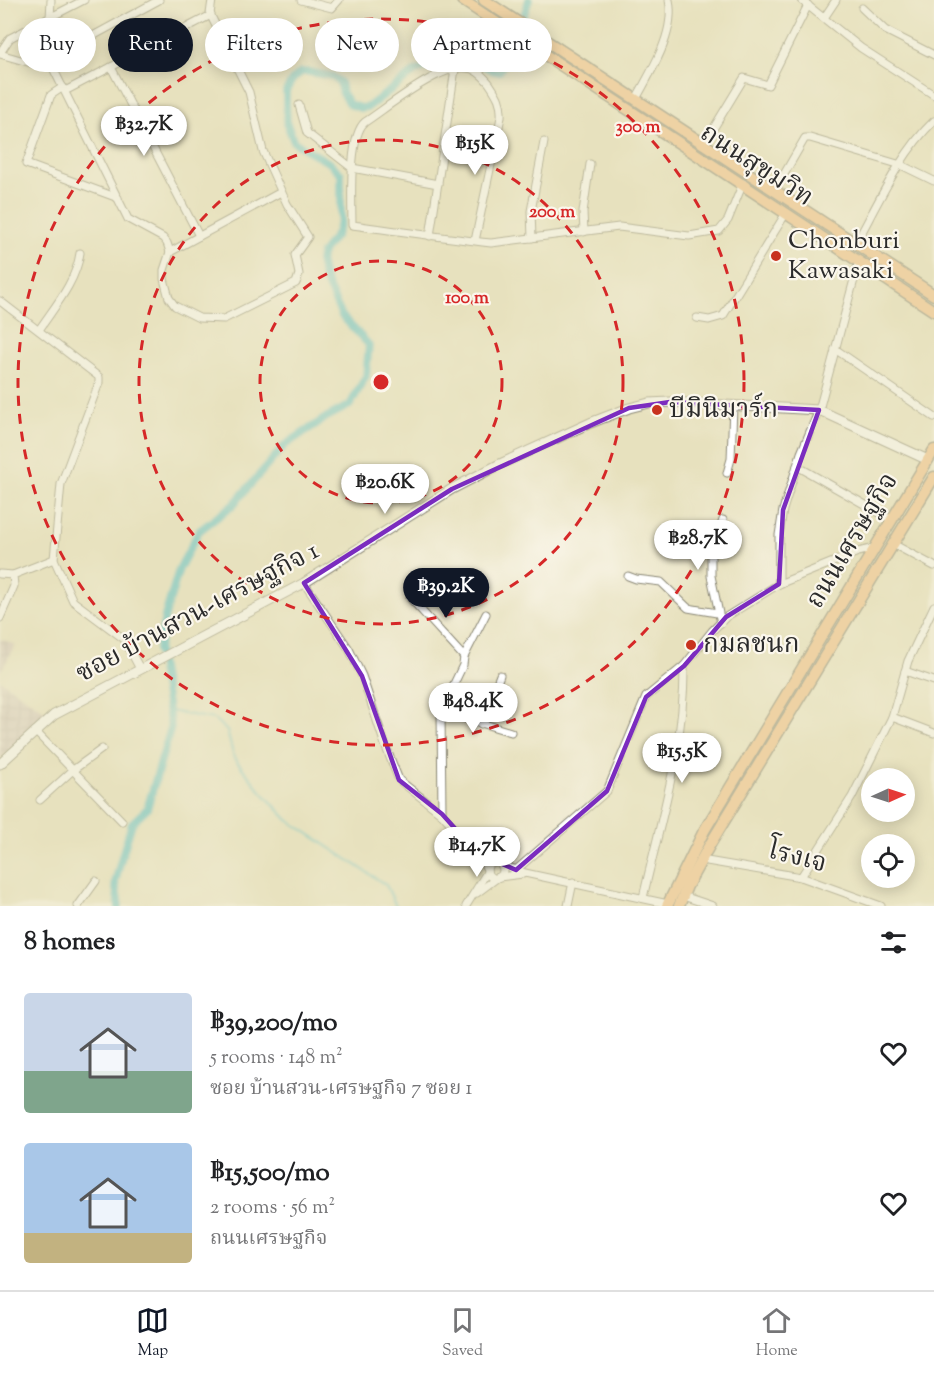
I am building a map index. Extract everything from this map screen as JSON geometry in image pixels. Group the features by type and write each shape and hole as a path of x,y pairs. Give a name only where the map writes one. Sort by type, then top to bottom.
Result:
{"main road":[{"name":"ถนนสุขุมวิท","path":"462,0 934,311"},
{"name":"ถนนสุขุมวิท","path":"484,0 934,295"},
{"name":"ถนนเศรษฐกิจ","path":"667,905 704,831 931,455"},
{"name":"ถนนเศรษฐกิจ","path":"681,901 701,860 934,477"}],"street":[{"path":"50,18 51,0"},
{"path":"50,18 84,0"},
{"path":"96,34 159,0"},
{"path":"55,72 128,219 163,238 169,246 170,252 164,272 170,298 175,306 195,316 224,319 291,287 299,276 296,254 308,237 281,192 261,146 250,94 204,0"},
{"path":"210,14 212,0"},
{"path":"301,0 332,8 338,0"},
{"path":"636,99 663,43 669,25 669,0"},
{"path":"801,0 861,48 934,95"},
{"path":"824,18 836,0"},
{"path":"704,144 744,78 768,85 808,5"},
{"path":"862,8 885,30 934,55"},
{"path":"193,23 210,14"},
{"path":"18,34 10,38 0,53 18,59"},
{"path":"108,68 51,95 26,164 118,198"},
{"path":"114,72 199,236"},
{"path":"445,72 438,74 362,124 358,133 352,168 352,225 491,243 619,227 688,236 714,233 719,231 728,220 747,172"},
{"path":"430,236 455,72"},
{"path":"475,72 484,77 497,94 502,107 475,241"},
{"path":"299,105 307,133 352,168 438,184"},
{"path":"856,243 901,165 924,130 934,121"},
{"path":"775,190 805,138 901,165 934,181"},
{"path":"532,238 531,211 544,141"},
{"path":"584,232 583,212 590,164"},
{"path":"170,252 281,192"},
{"path":"697,318 709,320 723,316 786,213"},
{"path":"39,330 71,283 80,252"},
{"path":"779,584 780,527 783,510 819,410 859,261"},
{"path":"0,302 99,377 99,383 61,484 54,559 73,601 124,639 140,669"},
{"path":"836,349 934,417"},
{"name":"ซอย บ้านสวน-เศรษฐกิจ 1","path":"0,764 54,715 304,582 452,489 500,464 629,408 649,403 670,402 819,410 931,455"},
{"path":"727,473 731,459 733,405"},
{"path":"797,466 892,520"},
{"path":"721,623 717,613 711,576 711,555 723,519"},
{"path":"893,544 934,566"},
{"path":"516,870 607,791 646,697 684,666 721,623 779,584 858,552 875,548"},
{"path":"0,573 13,575 54,559"},
{"path":"0,618 14,586 13,575"},
{"path":"628,576 661,582 688,608 717,613"},
{"path":"304,582 349,649 362,676 399,780 442,814 477,853 490,877 498,878 525,873"},
{"path":"410,598 464,657"},
{"path":"801,877 852,797 892,717 908,661 934,606"},
{"path":"442,814 441,711 463,665 464,657 486,614"},
{"path":"643,898 678,741 685,698 684,666"},
{"path":"905,671 934,681"},
{"path":"482,724 500,675"},
{"path":"441,711 511,732"},
{"path":"892,717 934,733"},
{"path":"34,731 122,821"},
{"path":"40,800 73,770 102,749"},
{"path":"477,853 525,873 667,905"},
{"name":"โรงเจ","path":"701,860 801,877 881,906"},
{"path":"466,906 473,897 489,864 498,863"},
{"path":"473,897 498,878 503,871 498,863"},
{"path":"78,906 96,881"},
{"path":"568,906 573,882"},
{"path":"681,901 713,906"}],"highlighted area":[{"path":"670,402 819,410 783,510 779,584 726,617 684,666 646,697 607,791 591,807 516,870 477,853 442,814 399,780 362,676 304,583 452,489 629,408"}],"shaded area":[{"path":"0,639 16,645 0,672"},
{"path":"0,680 51,715 0,759"}],"waterway":[{"path":"119,906 115,883 122,856 132,823 147,809 171,727 158,650 179,569 199,531 233,505 285,445 327,417 350,405 366,376 369,345 342,316 324,278 320,261 322,253 336,235 341,220 341,174 331,164 294,142 287,124 286,91 292,80 301,72 332,76 340,82 342,93 349,104 360,108 368,107 414,72 428,67 462,59 473,61 494,71 500,71 512,51 529,0"},
{"path":"169,711 214,719 227,731 234,758 288,820 386,885 396,906"}],"place":[{"name":"Chonburi Kawasaki","path":"776,256"},
{"name":"บีมินิมาร์ก","path":"657,410"},
{"name":"กมลชนก","path":"691,645"}]}
